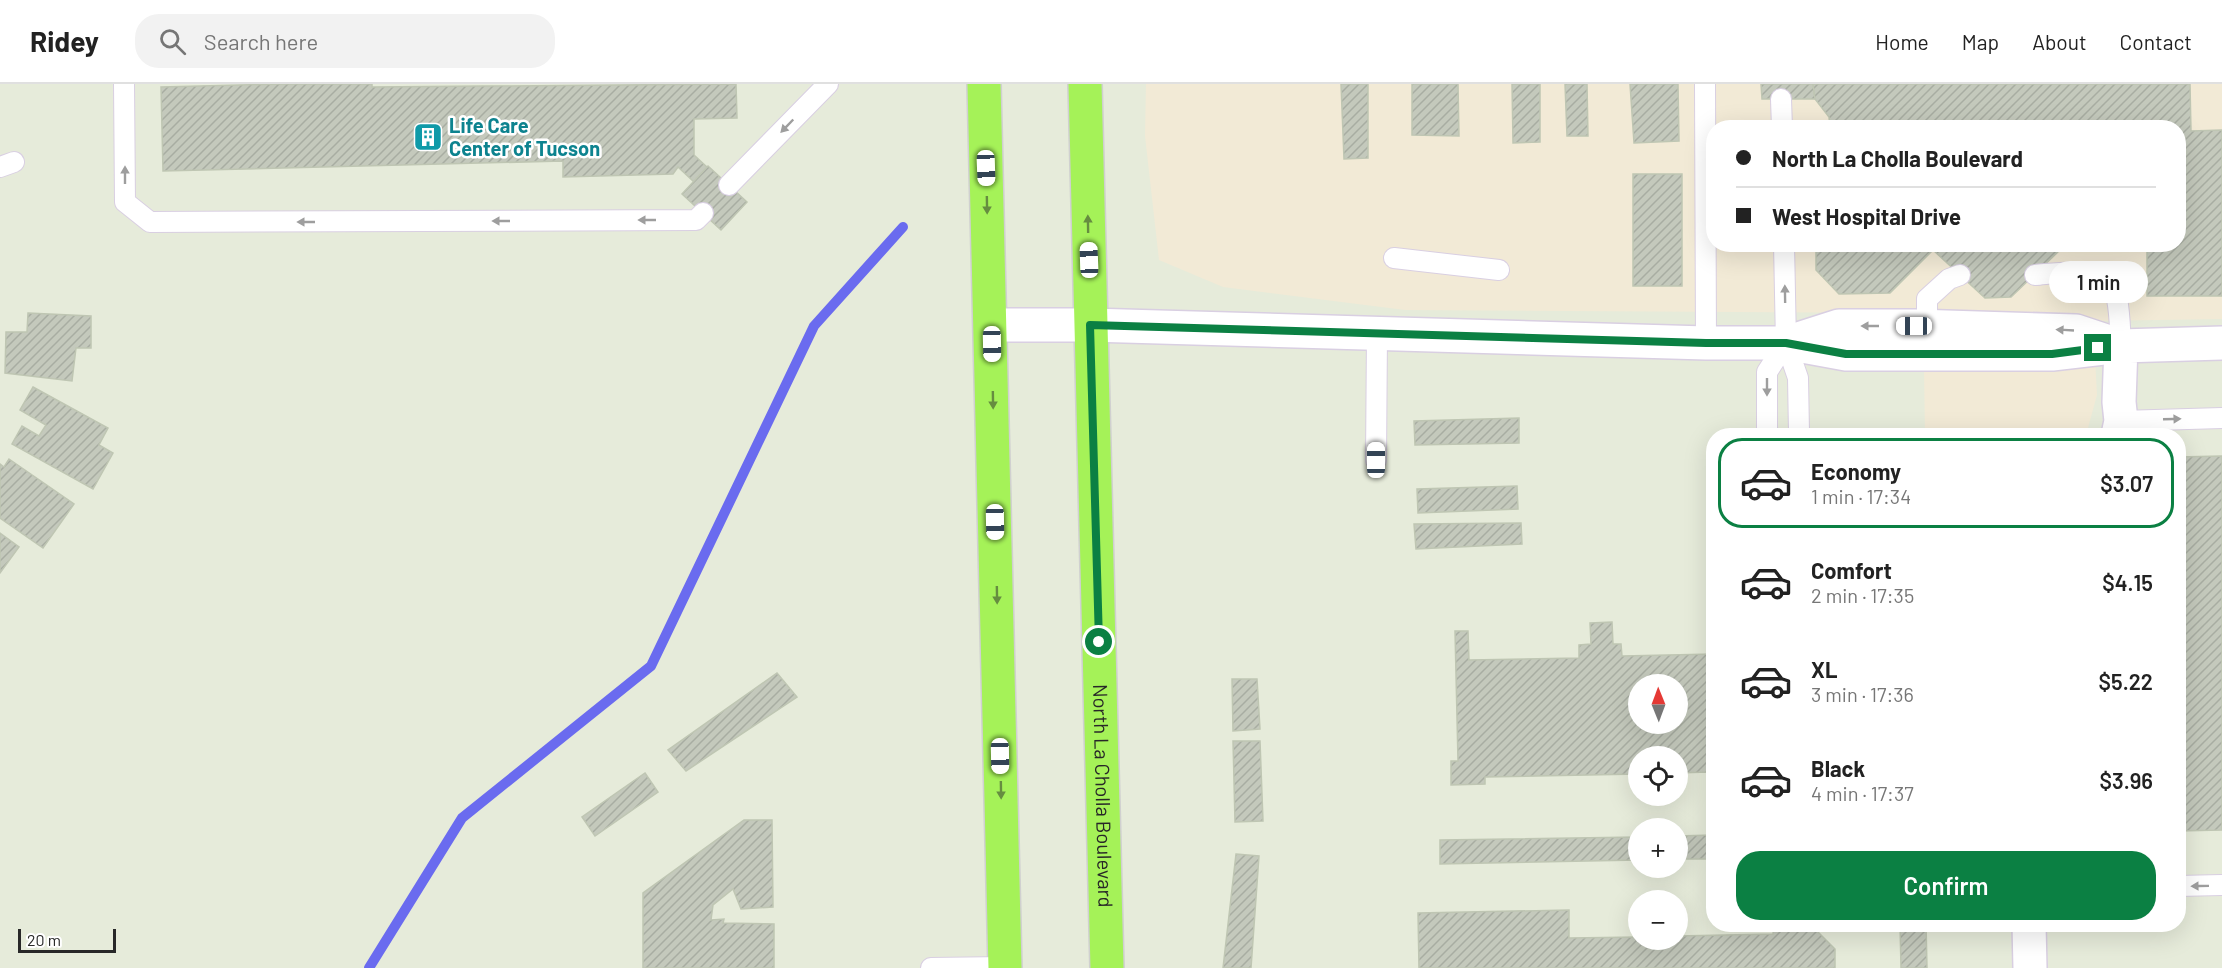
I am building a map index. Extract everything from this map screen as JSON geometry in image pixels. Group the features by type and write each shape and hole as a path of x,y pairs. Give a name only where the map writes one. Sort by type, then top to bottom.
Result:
{"main road":[{"path":"984,84 1005,968"},
{"name":"North La Cholla Boulevard","path":"1085,84 1107,968"}],"street":[{"path":"991,325 1090,325 1706,343 1786,343 1846,354 2052,354 2121,346 2222,343"},
{"path":"1786,343 1839,326 1927,326 2076,331 2121,346"},
{"path":"2120,428 2121,346"},
{"path":"2029,932 2030,968"}],"lane":[{"path":"124,84 125,202 150,222 696,220 703,213"},
{"path":"729,185 828,84"},
{"path":"1705,84 1706,343"},
{"path":"1781,99 1782,120"},
{"path":"1784,252 1786,343 1798,378 1799,428"},
{"path":"1394,258 1498,270"},
{"path":"2035,275 2088,273 2107,281 2117,296 2121,346"},
{"path":"1927,326 1927,299 1949,279 1960,275"},
{"path":"1376,460 1377,334"},
{"path":"1767,428 1767,372 1786,343"},
{"path":"2120,428 2222,418"},
{"path":"2186,886 2222,885"},
{"path":"931,968 1005,968"}],"shaded area":[{"path":"1146,84 2222,84 2222,319 2093,321 2097,395 2088,428 1925,428 1924,369 1901,313 1405,310 1223,287 1159,260 1145,136"}],"building":[{"name":"Life Care Center of Tucson","path":"372,84 372,87 736,84 737,118 694,119 694,155 708,168 694,182 678,167 673,174 563,177 563,161 163,171 161,87"},
{"path":"1341,84 1368,84 1368,158 1344,159"},
{"path":"1412,84 1458,84 1459,136 1412,135"},
{"path":"1512,84 1540,84 1540,142 1513,143"},
{"path":"1565,84 1587,84 1588,136 1567,136"},
{"path":"1630,84 1678,84 1679,141 1634,143"},
{"path":"1761,84 1813,84 1815,99 1762,99"},
{"path":"1813,84 2190,84 2191,131 2222,130 2222,296 2147,296 2147,252 2186,252 2186,120 1829,120 1815,99"},
{"path":"708,166 747,202 721,230 682,194"},
{"path":"1633,174 1682,174 1682,286 1633,286"},
{"path":"1816,252 1931,252 1890,293 1839,294 1816,270"},
{"path":"1935,252 2058,252 2011,297 1985,298"},
{"path":"28,313 91,316 91,348 76,348 72,381 5,373 6,332 27,332"},
{"path":"33,387 108,428 99,445 113,453 93,489 12,444 22,426 39,436 46,425 20,410"},
{"path":"1519,418 1519,443 1415,445 1414,421"},
{"path":"2222,456 2222,830 2186,831 2186,457"},
{"path":"9,459 74,504 43,548 0,518 0,464 4,467"},
{"path":"1517,486 1518,509 1418,513 1417,489"},
{"path":"1521,523 1522,544 1416,549 1414,524"},
{"path":"0,533 19,547 0,573"},
{"path":"1612,622 1613,644 1621,644 1622,656 1706,654 1706,772 1688,773 1688,746 1628,746 1628,774 1485,777 1485,784 1451,785 1451,761 1458,761 1455,631 1468,631 1469,660 1579,658 1579,645 1591,644 1590,623"},
{"path":"777,673 797,697 686,771 668,750"},
{"path":"1232,679 1257,679 1260,729 1233,731"},
{"path":"1233,741 1260,741 1263,821 1235,822"},
{"path":"645,773 658,792 595,836 582,817"},
{"path":"744,820 772,820 773,907 741,909 733,889 713,905 711,920 724,919 723,923 774,924 774,968 643,968 643,893"},
{"path":"1706,835 1706,859 1688,859 1688,836"},
{"path":"1628,837 1628,860 1440,864 1440,840"},
{"path":"1236,854 1259,856 1251,968 1223,968"},
{"path":"1569,910 1569,938 1628,937 1628,950 1688,950 1688,936 1773,934 1773,932 1818,932 1835,949 1835,968 1419,968 1418,913"},
{"path":"1900,932 1926,932 1927,968 1901,968"}],"waterway":[{"path":"369,968 462,818 651,666 814,326 903,227"}],"place":[{"name":"Life Care Center of Tucson","path":"428,137"}],"route":[{"path":"1099,642 1090,325 1706,343 1786,343 1846,354 2052,354 2098,348"}]}
